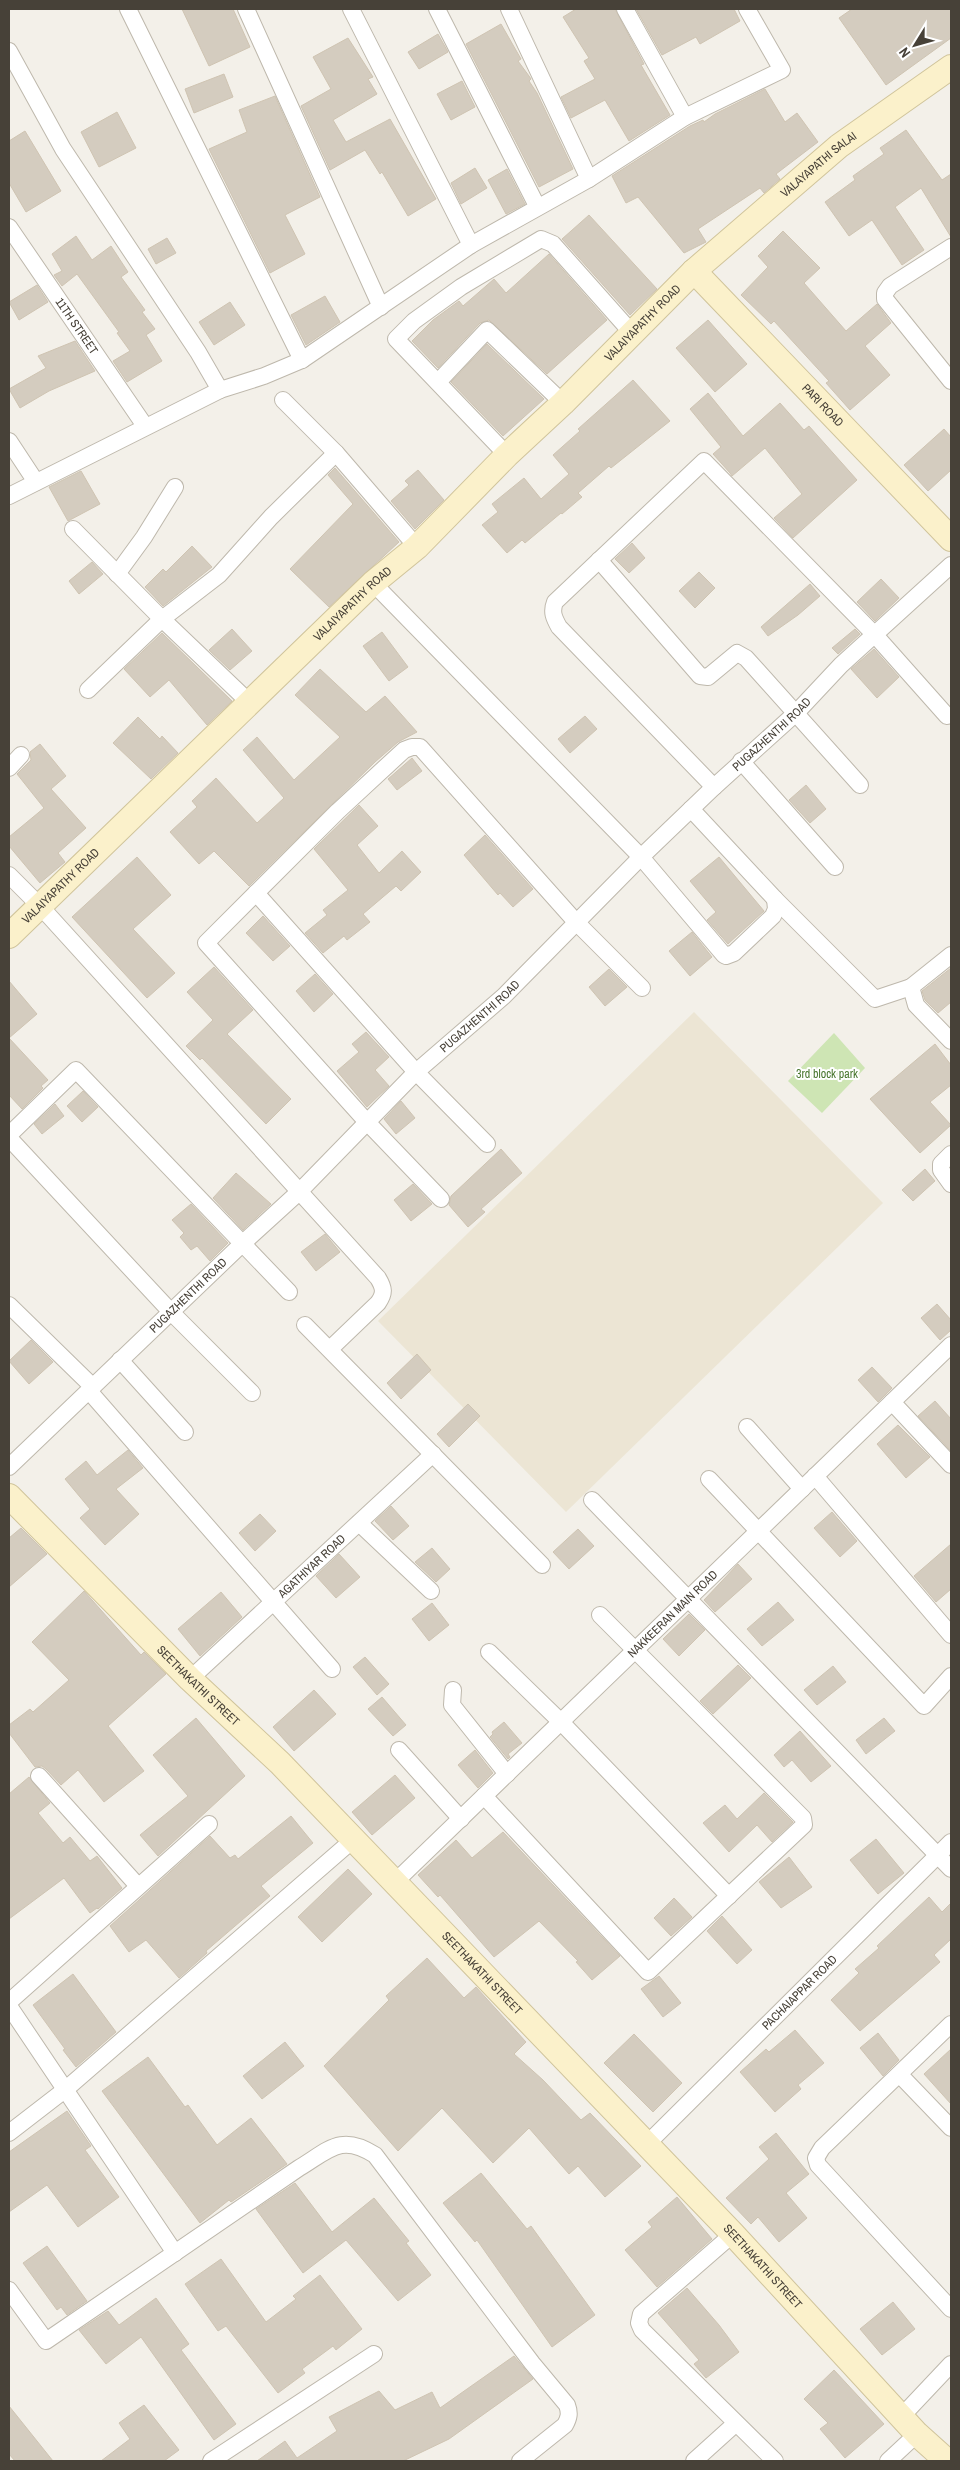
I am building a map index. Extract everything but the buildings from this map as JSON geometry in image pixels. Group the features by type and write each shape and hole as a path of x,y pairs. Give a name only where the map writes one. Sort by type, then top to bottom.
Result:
{"street":[{"path":"128,9 302,360"},
{"path":"246,9 382,307"},
{"path":"351,9 471,244"},
{"path":"437,9 537,206"},
{"path":"508,9 589,179"},
{"path":"625,9 685,117"},
{"path":"9,496 220,390 264,376 302,360 382,307 471,244 589,179 685,117 782,70 747,9"},
{"path":"9,51 63,149 198,352 220,390"},
{"name":"VALAYAPATHI SALAI","path":"694,271 839,146 951,67"},
{"name":"11TH STREET","path":"9,227 145,426"},
{"path":"507,455 439,381 396,339 414,321 461,287 541,238 553,244 632,333"},
{"path":"948,255 890,286 885,294 885,299 951,381"},
{"name":"VALAIYAPATHY ROAD","path":"9,936 374,583 417,547 507,455 563,403 694,271"},
{"name":"PARI ROAD","path":"694,271 951,539"},
{"path":"439,381 487,330 563,403"},
{"path":"283,400 336,453 417,547"},
{"path":"9,441 36,482"},
{"path":"88,690 162,619 219,575 271,517 336,453"},
{"path":"714,787 559,627 552,609 555,602 704,461 875,635 947,716"},
{"path":"117,574 144,537 176,487"},
{"path":"73,528 162,619 250,703"},
{"path":"599,560 700,676 708,676 733,655 741,654 860,785"},
{"name":"PUGAZHENTHI ROAD","path":"9,1467 243,1243 299,1192 416,1072 504,996 691,808 796,713 841,665 951,565"},
{"path":"374,583 641,857 724,955 730,956 773,916 776,909 775,899"},
{"path":"440,1199 366,1122 206,943 404,750 412,746 420,747 576,922 642,988"},
{"path":"9,768 21,756"},
{"path":"741,761 835,867"},
{"path":"691,808 775,899 876,1000 911,987 951,955"},
{"path":"9,875 41,907 378,1278 384,1287 383,1295 378,1303 330,1349"},
{"path":"256,893 416,1072 487,1144"},
{"path":"911,987 916,1005 951,1041"},
{"path":"252,1393 171,1312 9,1136 76,1070 290,1292"},
{"path":"951,1154 942,1164 941,1170 951,1184"},
{"path":"9,1304 91,1389 332,1669"},
{"path":"305,1324 542,1564"},
{"name":"NAKKEERAN MAIN ROAD","path":"395,1882 951,1344"},
{"path":"120,1360 184,1432"},
{"path":"892,1402 951,1465"},
{"path":"747,1427 802,1489"},
{"name":"AGATHIYAR ROAD","path":"190,1678 433,1454"},
{"path":"815,1476 951,1635"},
{"path":"709,1479 924,1706 951,1676"},
{"name":"SEETHAKATHI STREET","path":"9,1496 190,1678 280,1763 354,1839 734,2234 901,2417 946,2461"},
{"path":"592,1500 689,1597 951,1869"},
{"path":"359,1522 431,1591"},
{"path":"484,1796 648,1972 802,1828 804,1822 600,1616"},
{"path":"489,1652 561,1722 730,1896"},
{"path":"453,1690 452,1705 507,1774"},
{"path":"399,1750 461,1819"},
{"path":"39,1776 138,1886"},
{"path":"9,2002 209,1824"},
{"path":"9,2133 66,2090 354,1839"},
{"name":"PACHAIAPPAR ROAD","path":"647,2144 951,1842"},
{"path":"9,2006 175,2253"},
{"path":"951,2024 822,2148 816,2158 818,2165 951,2309"},
{"path":"900,2075 951,2128"},
{"path":"9,2290 46,2341 299,2168 337,2145 352,2144 362,2147 375,2155 520,2349 567,2405 570,2411 569,2419 565,2425 520,2461"},
{"path":"734,2234 641,2314 639,2322 642,2330 735,2424 775,2461"},
{"path":"210,2461 374,2354"},
{"path":"901,2417 951,2364"},
{"path":"694,2461 735,2424"},
{"path":"888,2461 917,2434"}],"shaded area":[{"path":"694,1012 883,1203 566,1512 378,1321"}],"green space":[{"name":"3rd block park","path":"834,1033 865,1068 822,1113 788,1081"}]}
